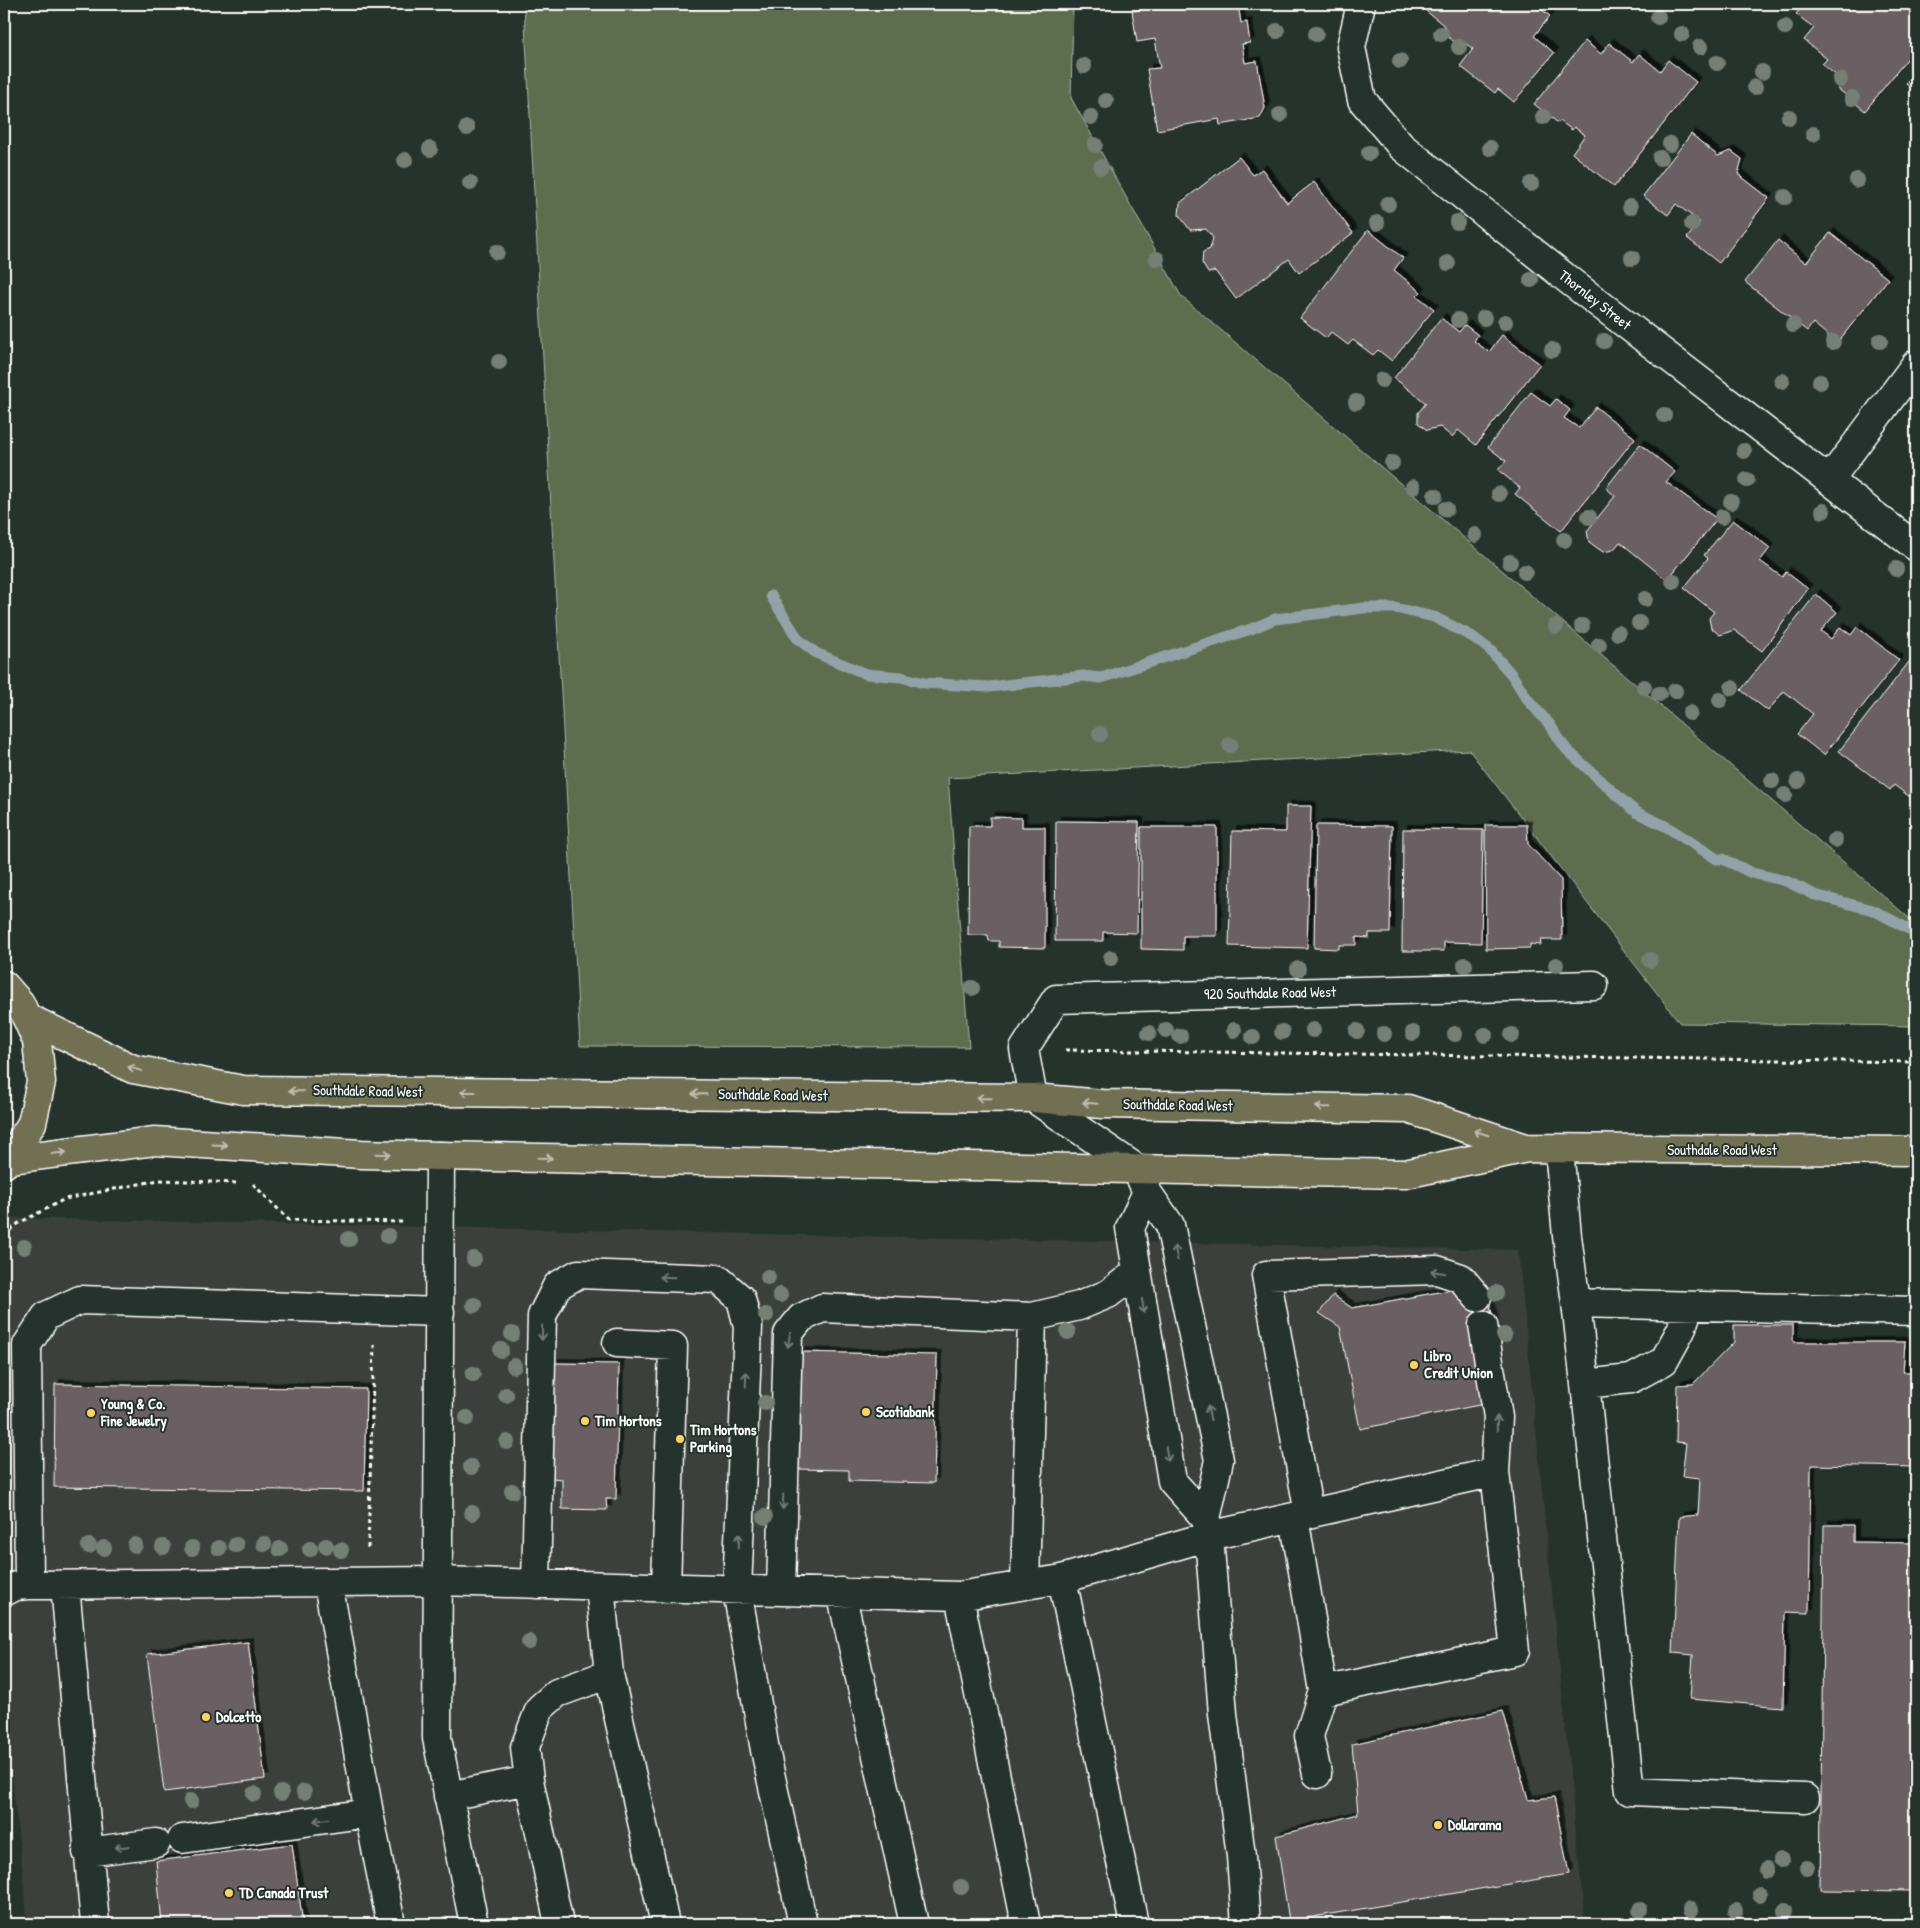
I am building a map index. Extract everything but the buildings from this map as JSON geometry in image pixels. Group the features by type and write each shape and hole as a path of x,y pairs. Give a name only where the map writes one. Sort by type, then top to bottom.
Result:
{"main road":[{"path":"4,985 20,1003 37,1041 41,1082 32,1123 7,1161"},
{"name":"Southdale Road West","path":"26,1017 132,1069 243,1090 1033,1098 1102,1104 1408,1109 1527,1148"},
{"name":"Southdale Road West","path":"7,1161 155,1141 361,1154 1141,1180 1405,1174 1527,1148 1916,1151"}],"street":[{"name":"Thornley Street","path":"1361,4 1351,46 1362,100 1401,146 1571,282 1830,479 1916,547"},
{"path":"1830,479 1916,364"},
{"name":"920 Southdale Road West","path":"1024,1049 1056,999 1594,986"},
{"path":"1024,1049 1033,1098 1141,1180 1170,1225 1219,1460 1207,1528 1223,1714 1241,1856 1246,1924"},
{"path":"1559,1149 1567,1236 1630,1791 1805,1798"},
{"path":"440,1156 437,1738 474,1924"},
{"path":"1141,1180 1130,1228 1172,1481 1207,1528"},
{"path":"1317,1774 1309,1736 1322,1691 1302,1515 1266,1275 1437,1270 1461,1278 1477,1297"},
{"path":"781,1591 788,1334 801,1318 822,1308 1032,1317 1079,1306 1108,1294 1137,1272"},
{"path":"536,1584 542,1316 558,1286 578,1274 718,1279 741,1299 748,1326 737,1590 765,1750 803,1924"},
{"path":"440,1312 80,1300 46,1316 27,1345 13,1585 439,1581 959,1596 1062,1579 1207,1528 1302,1515 1495,1472"},
{"path":"1576,1303 1916,1311"},
{"path":"1585,1384 1631,1380 1664,1361 1681,1330 1689,1306"},
{"path":"1025,1585 1032,1317"},
{"path":"1322,1691 1515,1651 1495,1472 1498,1417 1483,1325"},
{"path":"617,1343 673,1346 666,1588"},
{"path":"1062,1579 1134,1924"},
{"path":"328,1583 391,1924"},
{"path":"65,1585 87,1852 95,1924"},
{"path":"600,1586 610,1674 666,1924"},
{"path":"841,1592 914,1924"},
{"path":"959,1596 1026,1924"},
{"path":"558,1924 529,1780 525,1747 540,1708 557,1693 610,1674"},
{"path":"448,1796 529,1780"},
{"path":"182,1839 369,1813"},
{"path":"87,1852 156,1843"}],"path":[{"path":"1024,1049 1916,1062"},
{"path":"4,1236 19,1223 66,1199 159,1180 255,1184 289,1220 441,1222"},
{"path":"368,1552 374,1344"},
{"path":"1275,1921 1563,1924"}],"shaded area":[{"path":"4,1218 1518,1250 1585,1924 1294,1922 1294,1924 28,1924 4,1702"}],"green space":[{"path":"524,4 1073,4 1071,98 1181,296 1916,924 1916,1026 1680,1023 1469,750 948,778 969,1047 580,1046"}],"waterway":[{"path":"771,596 798,639 816,653 866,674 901,677 924,683 989,687 1083,676 1101,678 1251,629 1275,619 1364,608 1395,608 1434,617 1473,637 1490,650 1512,675 1528,700 1550,725 1566,749 1638,813 1667,827 1717,859 1723,859 1752,873 1786,881 1815,895 1873,910 1916,933"}],"place":[{"name":"Libro Credit Union","path":"1414,1365"},
{"name":"Scotiabank","path":"866,1412"},
{"name":"Young & Co. Fine Jewelry","path":"91,1413"},
{"name":"Tim Hortons","path":"585,1421"},
{"name":"Tim Hortons Parking","path":"680,1439"},
{"name":"Dolcetto","path":"206,1717"},
{"name":"Dollarama","path":"1438,1825"},
{"name":"TD Canada Trust","path":"229,1893"}]}
